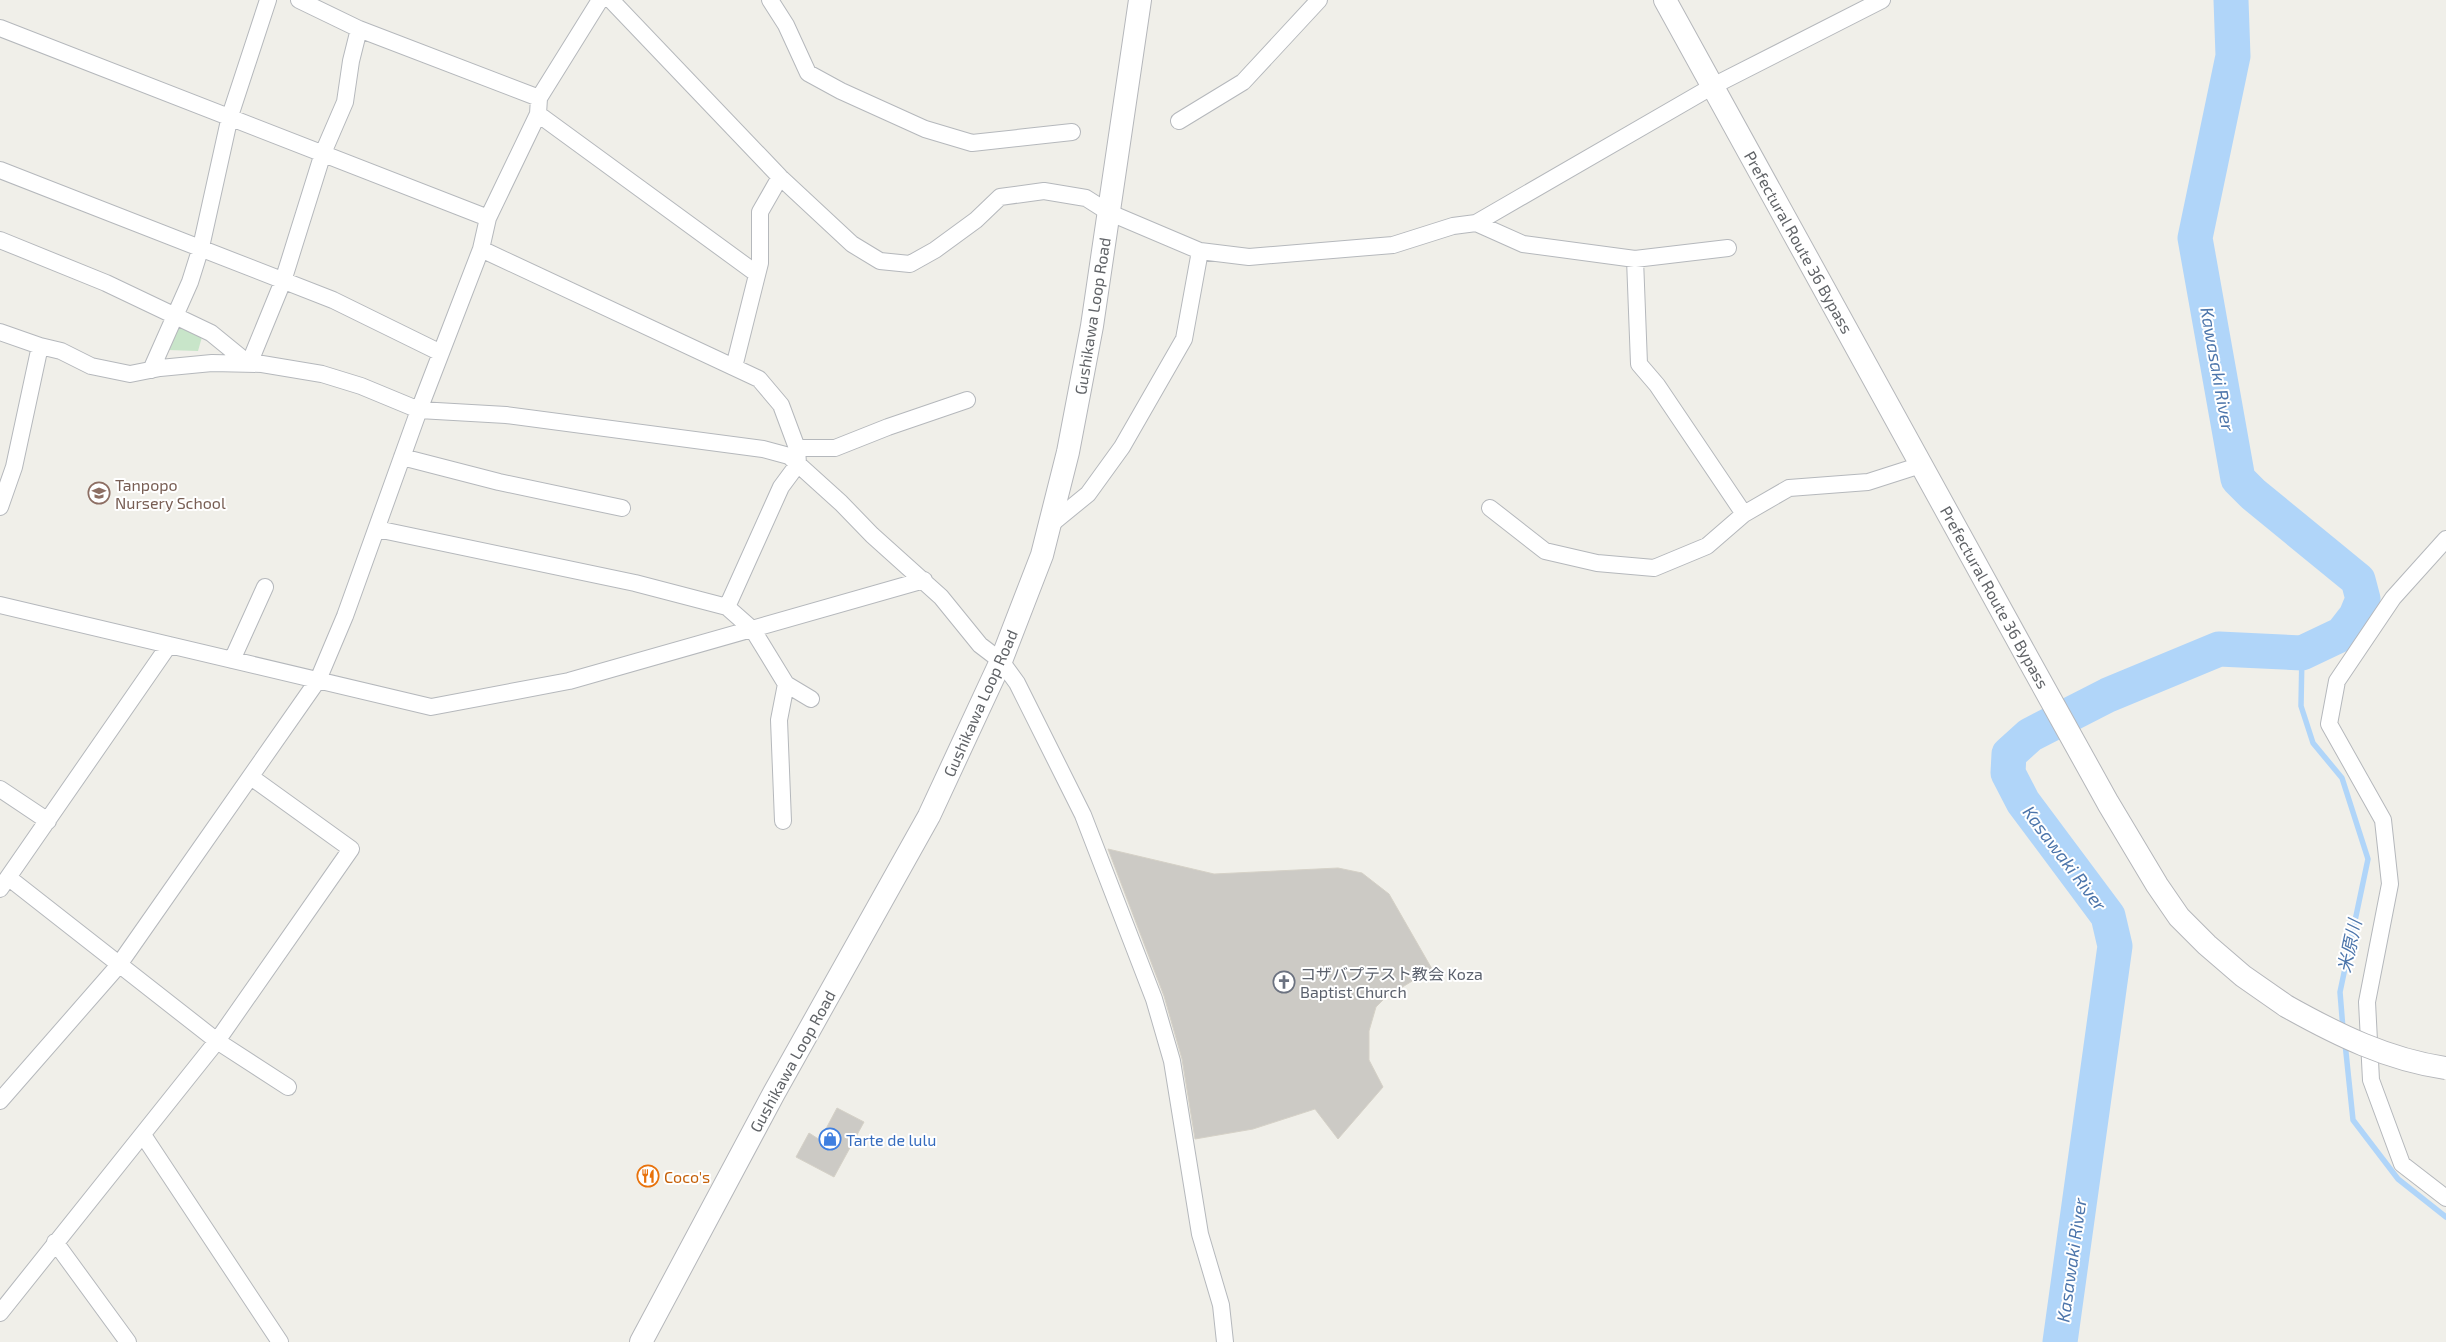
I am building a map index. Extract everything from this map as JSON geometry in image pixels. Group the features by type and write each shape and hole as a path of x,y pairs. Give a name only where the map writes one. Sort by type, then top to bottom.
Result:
{"main road":[{"name":"Gushikawa Loop Road","path":"641,1342 774,1093 929,816 1001,661 1042,555 1068,452 1092,326 1140,0"},
{"name":"Prefectural Route 36 Bypass","path":"1665,0 2108,803 2178,917 2207,946 2243,976 2286,1006 2331,1032 2383,1053 2446,1068"}],"street":[{"path":"150,370 190,282 200,247 230,116 268,0"},
{"path":"299,0 359,29 539,106 757,274"},
{"path":"0,1101 118,966 318,680 345,616 402,457 481,250 488,218 539,106 600,0"},
{"path":"610,0 780,177 852,244 880,261 910,264 935,250 976,220 1000,197 1044,191 1086,198 1108,212 1200,251 1249,257 1393,245 1453,226 1476,223 1713,86 1882,0"},
{"path":"770,0 786,25 808,73 841,91 925,129 972,143 1072,132"},
{"path":"1179,121 1243,82 1319,0"},
{"path":"0,28 488,218"},
{"path":"249,364 283,281 323,153 345,102 351,61 359,29"},
{"path":"0,170 333,300 441,353"},
{"path":"734,367 760,263 760,212 780,177"},
{"path":"1476,223 1523,244 1635,259 1728,248"},
{"path":"0,240 106,283 176,315 212,333 249,364"},
{"path":"481,250 759,379 781,405 798,456 872,535 924,580 980,645 1001,661 1017,683 1083,815 1154,999 1172,1061 1200,1234 1221,1304 1225,1342"},
{"path":"1050,525 1088,494 1122,447 1184,339 1200,251"},
{"path":"1635,259 1639,364 1657,385 1744,514"},
{"path":"0,332 61,351 91,366 130,374 212,363 292,368 322,374 361,386 420,410 506,415 763,448 789,456 798,456 835,448 888,427 967,400"},
{"path":"0,507 14,467 40,346"},
{"path":"728,607 781,487 798,456"},
{"path":"402,457 499,482 622,508"},
{"path":"1490,508 1545,551 1597,564 1654,568 1707,546 1744,514 1789,488 1868,482 1921,465"},
{"path":"377,529 635,582 728,607 753,630 786,684 811,699"},
{"path":"2446,539 2393,598 2337,681 2329,724 2383,820 2390,884 2367,1002 2371,1080 2402,1164 2446,1198"},
{"path":"0,605 431,707 569,681 924,580"},
{"path":"232,660 265,588"},
{"path":"169,645 4,884 118,966 217,1041 288,1087"},
{"path":"782,821 779,720 786,684"},
{"path":"0,1313 217,1041 351,849 251,777"},
{"path":"0,789 48,821"},
{"path":"143,1135 280,1342"},
{"path":"55,1242 128,1342"}],"green space":[{"path":"178,325 202,337 198,351 168,350"}],"building":[{"name":"コザバプテスト教会 Koza Baptist Church","path":"1108,849 1214,874 1338,868 1362,873 1389,894 1432,969 1386,997 1376,1007 1369,1031 1369,1060 1383,1087 1338,1139 1315,1109 1253,1129 1195,1139 1182,1059 1164,996"},
{"path":"837,1108 864,1122 834,1177 796,1157 809,1133 820,1140"}],"waterway":[{"name":"Kasawaki River","path":"2060,1342 2115,946 2108,916 2023,802 2008,773 2009,754 2030,735 2108,695 2219,649 2302,653 2342,634 2356,616 2363,599 2358,580 2253,494 2238,479 2195,238 2233,56 2231,0"},
{"name":"米原川","path":"2302,653 2301,706 2313,743 2342,778 2368,859 2340,992 2343,1029"},
{"name":"米原川","path":"2345,1043 2353,1120 2398,1179 2446,1217"}],"place":[{"name":"Tanpopo Nursery School","path":"99,493"},
{"name":"コザバプテスト教会 Koza Baptist Church","path":"1284,982"},
{"name":"Tarte de lulu","path":"830,1139"},
{"name":"Coco's","path":"648,1176"}],"water label":[{"name":"Kawasaki River","path":"2218,369"}]}
